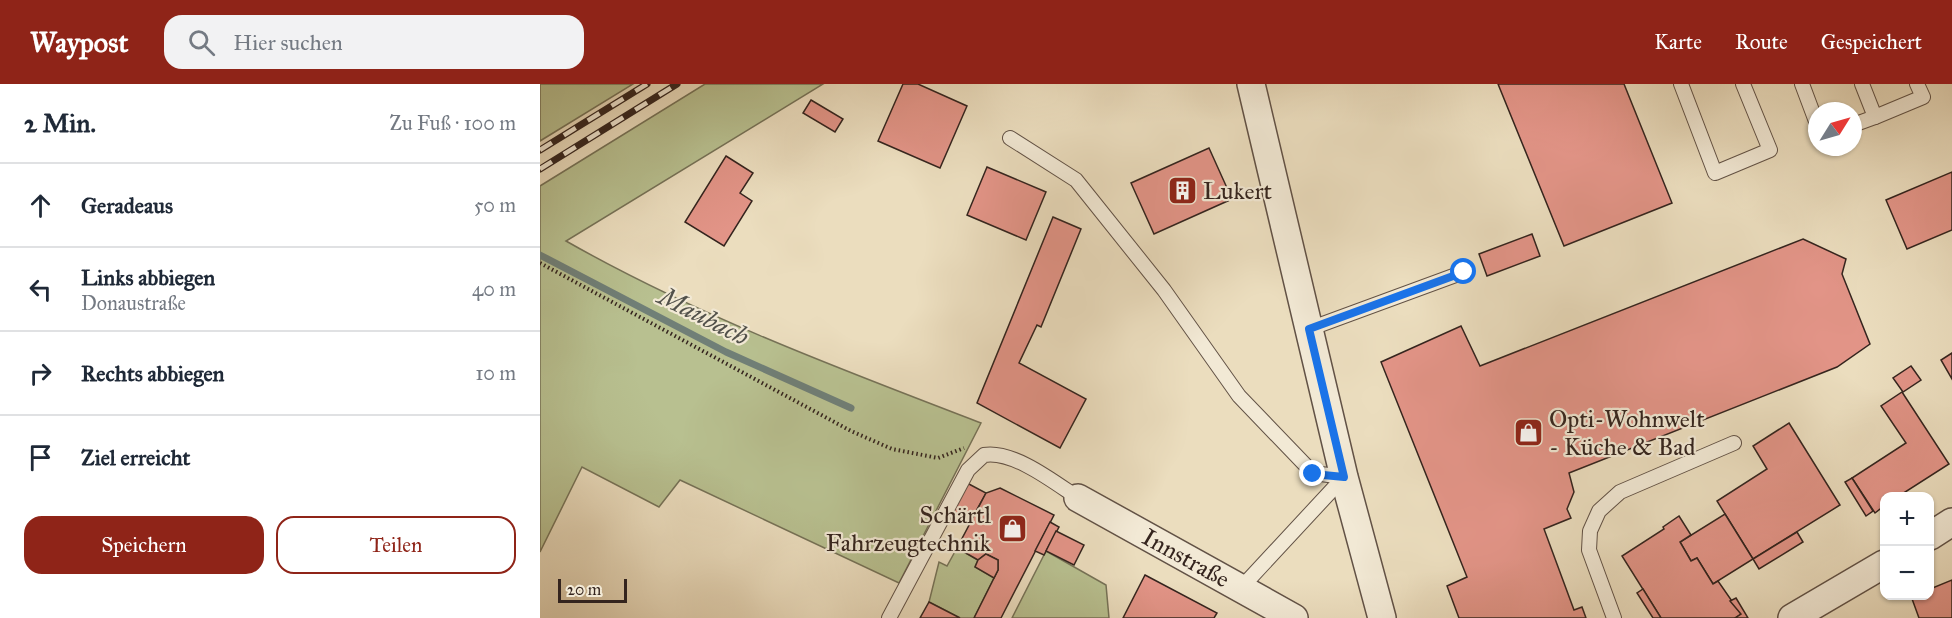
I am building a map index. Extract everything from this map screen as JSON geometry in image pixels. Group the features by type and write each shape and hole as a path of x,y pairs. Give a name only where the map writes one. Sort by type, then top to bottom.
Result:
{"street":[{"path":"1251,84 1344,477 1382,618"},
{"name":"Innstraße","path":"1078,498 1294,618"},
{"path":"1934,533 1952,522"},
{"path":"1792,618 1880,566"}],"lane":[{"path":"1681,84 1715,173 1770,150 1743,84"},
{"path":"1802,84 1809,102"},
{"path":"1862,84 1875,117"},
{"path":"1862,122 1923,98 1917,84"},
{"path":"1010,138 1076,180 1164,290 1239,396 1313,474 1344,477"},
{"path":"1309,329 1464,272"},
{"path":"1614,618 1589,550 1590,531 1599,511 1620,492 1734,443"},
{"path":"889,618 969,470 984,455 1005,455 1052,480 1078,498"},
{"path":"1241,588 1344,477"}],"path":[{"path":"540,263 851,431 892,449 938,458 974,444"}],"green space":[{"path":"540,84 633,84 540,141"},
{"path":"705,84 823,84 566,241 667,293 770,340 981,423 899,583 680,480 659,507 582,467 540,552 540,186"},
{"path":"957,548 978,560 975,567 994,578 974,618 960,618 929,602 939,562 947,566"},
{"path":"1046,551 1106,585 1109,618 1012,618"}],"building":[{"path":"903,84 918,84 967,106 940,168 878,141"},
{"path":"1498,84 1624,84 1672,203 1564,246"},
{"path":"811,100 843,119 835,132 803,113"},
{"name":"Lukert","path":"1209,148 1232,199 1154,234 1131,183"},
{"path":"726,156 753,173 740,193 752,201 724,246 685,222"},
{"path":"987,167 1046,192 1026,240 967,215"},
{"path":"1952,172 1952,230 1907,249 1886,200"},
{"path":"1053,217 1081,229 1041,327 1037,325 1019,363 1086,399 1060,448 977,403"},
{"path":"1532,234 1540,256 1487,276 1479,254"},
{"path":"1803,239 1846,259 1842,274 1870,344 1837,367 1569,473 1574,492 1567,509 1571,518 1544,529 1574,610 1582,607 1586,618 1459,618 1447,586 1467,577 1381,362 1461,326 1480,366"},
{"path":"1952,353 1952,379 1941,360"},
{"path":"1911,366 1921,380 1903,392 1893,378"},
{"path":"1902,392 1949,464 1905,492 1880,492 1880,509 1875,513 1852,478 1906,443 1881,406"},
{"path":"1789,423 1840,505 1753,559 1717,501 1767,469 1753,446"},
{"path":"1852,478 1873,511 1866,516 1845,482"},
{"path":"967,483 986,493 969,524 949,515"},
{"path":"1000,488 1054,515 1001,618 974,618 998,570 998,560 986,554 978,560 957,548 986,493"},
{"path":"1725,514 1753,559 1713,584 1697,558 1691,561 1680,542"},
{"path":"1679,516 1691,535 1680,542 1691,561 1697,558 1713,584 1718,581 1741,614 1735,618 1661,618 1622,556 1664,529 1663,527"},
{"path":"1050,522 1059,527 1044,555 1035,551"},
{"path":"1056,531 1084,545 1074,565 1046,551"},
{"path":"1797,532 1803,542 1759,569 1753,559"},
{"path":"986,554 998,560 998,570 994,578 975,567 978,560"},
{"path":"1145,575 1217,613 1214,618 1123,618"},
{"path":"1952,580 1952,618 1919,618 1912,600 1934,600 1934,587"},
{"path":"1643,589 1661,618 1653,618 1637,593"},
{"path":"1736,598 1748,618 1735,618 1741,614 1730,601"},
{"path":"929,602 960,618 920,618"}],"waterway":[{"name":"Maubach","path":"540,255 726,352 851,408"}],"railway":[{"path":"540,150 647,84"},
{"path":"540,169 677,84"}],"place":[{"name":"Lukert","path":"1182,191"},
{"name":"Opti-Wohnwelt - Küche & Bad","path":"1528,433"},
{"name":"Schärtl Fahrzeugtechnik","path":"1012,529"}],"route":[{"path":"1313,474 1344,477 1309,329 1464,272"}]}
